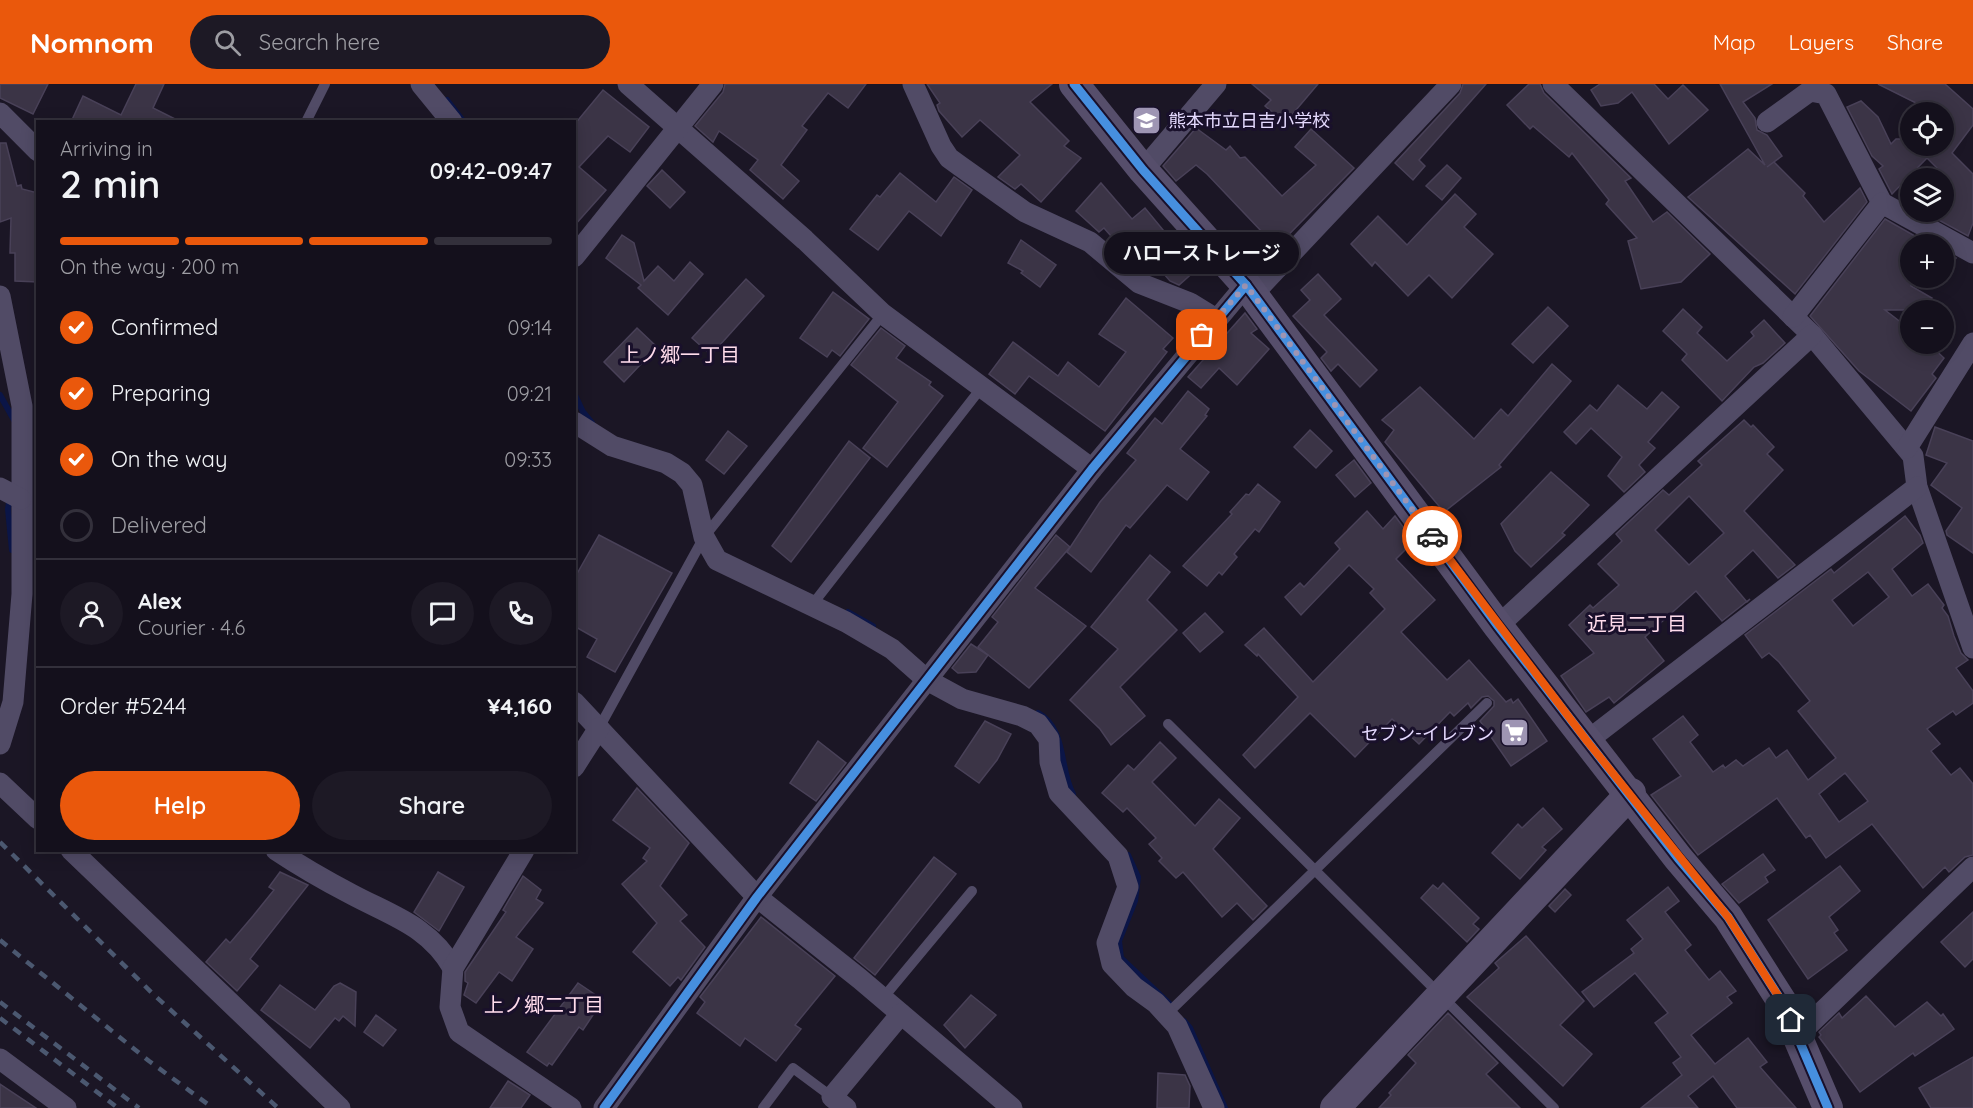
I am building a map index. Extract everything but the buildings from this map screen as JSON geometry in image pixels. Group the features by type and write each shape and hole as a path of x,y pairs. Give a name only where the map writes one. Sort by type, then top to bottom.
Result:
{"street":[{"path":"421,84 450,120"},
{"path":"628,84 805,240 883,314 1092,469"},
{"path":"576,254 713,84"},
{"path":"914,84 941,146 960,166 1025,212 1090,242 1139,283 1190,303 1216,318"},
{"path":"1074,84 1143,170 1249,289 1498,626 1587,741 1631,793 1678,858 1728,917 1784,1005 1828,1108"},
{"path":"1143,170 1216,84"},
{"path":"604,1108 757,897 1092,469 1216,318 1249,289 1451,84"},
{"path":"1553,84 1812,335 1913,456 1917,487 1973,648"},
{"path":"1767,122 1810,92 1826,94 1882,203 1973,253"},
{"path":"0,113 36,149"},
{"path":"1793,317 1882,203"},
{"path":"0,296 7,376 22,406 8,492 22,594 13,702 0,744"},
{"path":"1498,626 1812,335"},
{"path":"1906,448 1973,343"},
{"path":"576,423 612,446 666,463 682,473 692,485 704,537 717,560 846,622 892,649 927,680 962,699 1022,716 1038,724 1049,739 1050,762 1059,793 1118,856 1128,887 1107,943 1112,964 1177,1026 1214,1108"},
{"path":"1587,741 1917,487"},
{"path":"22,594 36,608"},
{"path":"576,704 757,897 883,998 1012,1108"},
{"path":"576,764 599,728"},
{"path":"0,783 36,817"},
{"path":"1346,1101 1440,994 1631,793"},
{"path":"73,852 340,1108"},
{"path":"279,852 351,894 418,927 442,949 453,968"},
{"path":"523,852 453,968 450,1007 459,1032 571,1108"},
{"path":"1797,1036 1973,867"},
{"path":"839,1102 902,1014"},
{"path":"0,1059 66,1108"}],"lane":[{"path":"307,120 325,84"},
{"path":"599,728 704,537 883,314"},
{"path":"812,605 982,387"},
{"path":"1167,1014 1487,703"},
{"path":"1167,724 1554,1108"},
{"path":"883,998 972,891"},
{"path":"763,1108 793,1068 839,1102"}],"waterway":[{"path":"447,100 462,120"},
{"path":"0,395 14,420"},
{"path":"576,397 583,412 592,423"},
{"path":"10,497 8,509 12,550"},
{"path":"848,612 873,626"},
{"path":"1038,713 1054,729 1073,794"},
{"path":"1128,855 1138,877 1135,901 1119,941 1121,958 1174,1008"},
{"path":"1184,1021 1190,1028 1225,1108"}],"railway":[{"path":"0,842 152,993 278,1108"},
{"path":"0,940 149,1061 213,1108"},
{"path":"0,1002 139,1108"},
{"path":"0,1018 118,1108"}],"cycle path":[{"path":"1074,84 1143,170 1246,285 1498,626 1678,858 1728,917 1784,1005 1828,1108"},
{"path":"604,1108 757,897 1092,469 1246,285"}],"way so far":[{"path":"1202,335 1246,285 1432,536"}],"place":[{"name":"熊本市立日吉小学校","path":"1147,120"},
{"name":"ハローストレージ","path":"1202,335"},
{"name":"セブン-イレブン","path":"1515,733"}],"district":[{"name":"上ノ郷一丁目","path":"680,354"},
{"name":"近見二丁目","path":"1637,623"},
{"name":"上ノ郷二丁目","path":"544,1004"}],"route":[{"path":"1432,536 1587,741 1631,793 1678,858 1728,917 1784,1005 1791,1020"}]}
